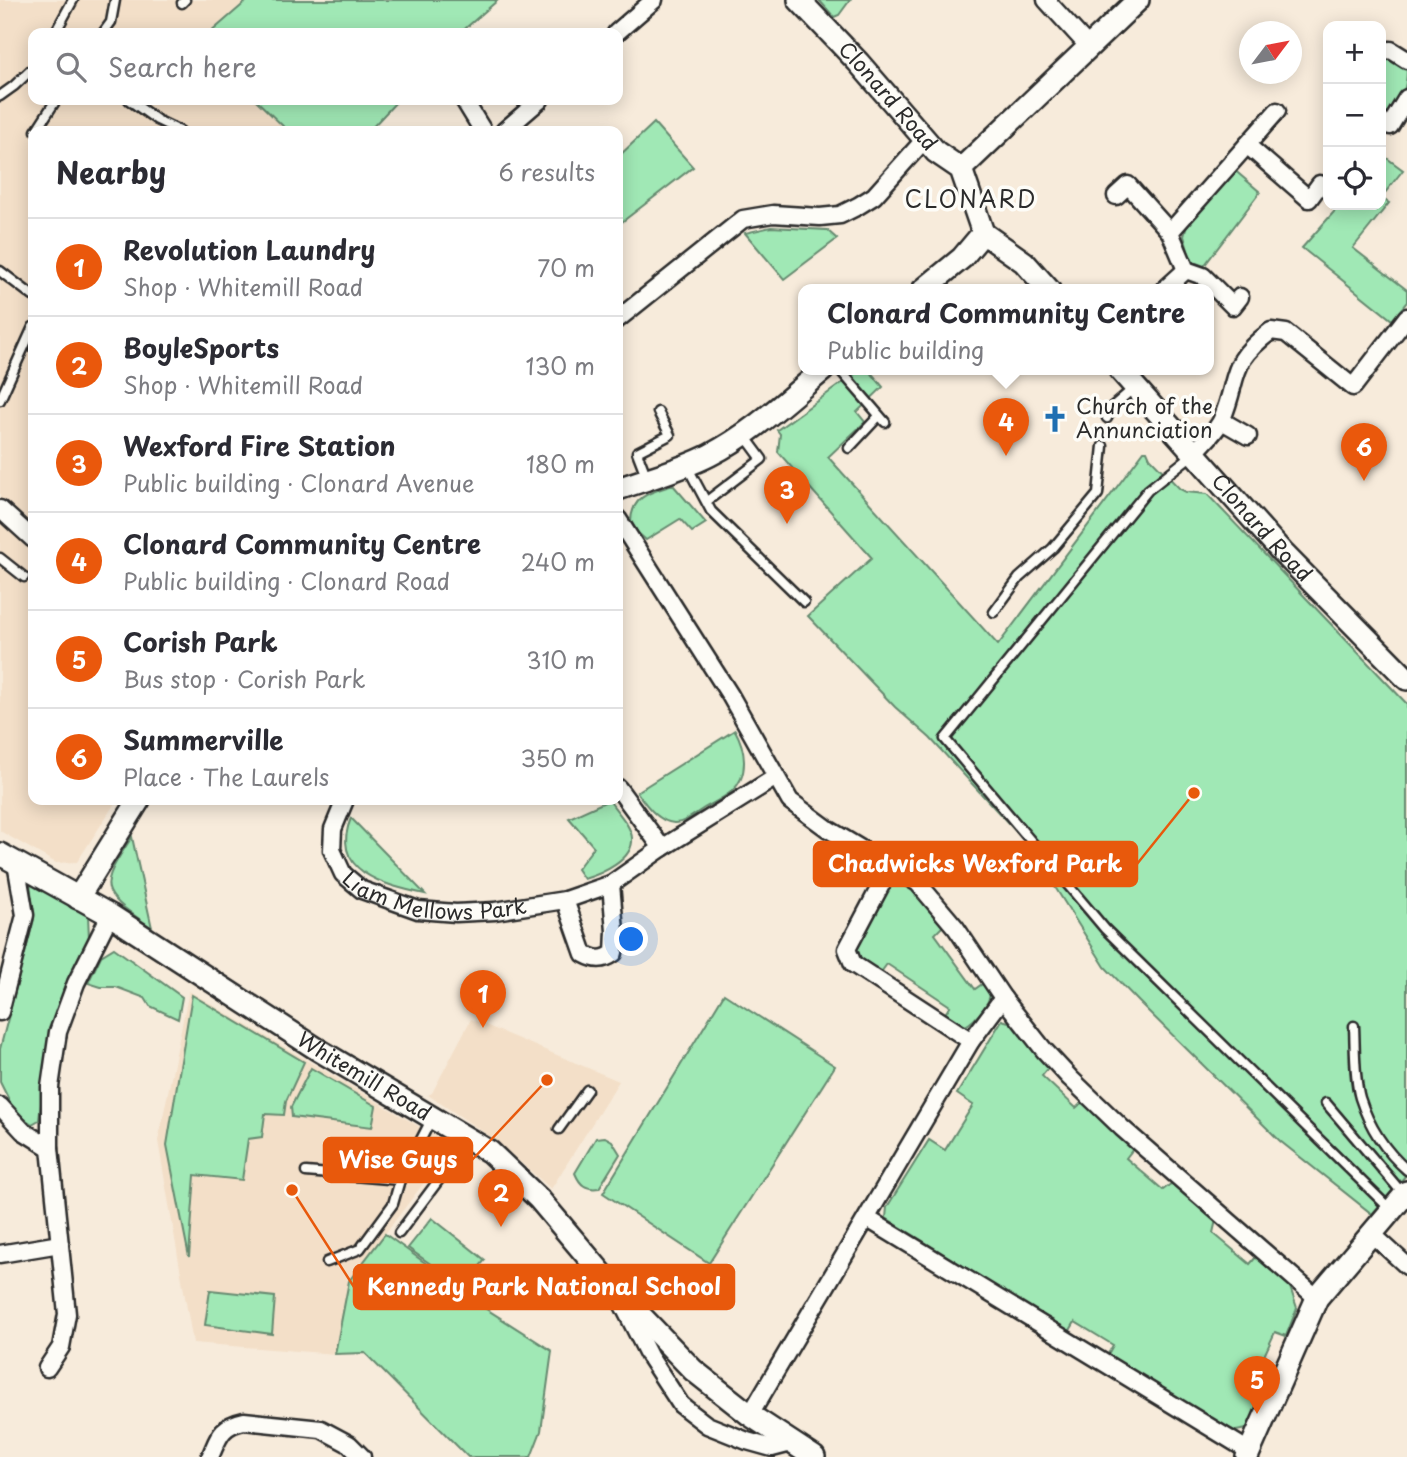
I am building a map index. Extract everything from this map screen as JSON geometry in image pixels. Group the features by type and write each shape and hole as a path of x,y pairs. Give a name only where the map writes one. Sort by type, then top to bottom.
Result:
{"street":[{"path":"622,28 654,0"},
{"name":"Clonard Road","path":"799,0 858,62 936,152 961,169"},
{"path":"1046,0 1089,47"},
{"path":"1044,284 1024,262 983,233 961,169 1138,0"},
{"path":"1386,50 1391,50 1407,60"},
{"path":"1386,124 1390,126 1407,98"},
{"path":"467,105 480,126"},
{"path":"510,126 534,105"},
{"path":"1170,232 1277,111"},
{"path":"623,315 743,219 773,214 820,217 841,215 858,206 874,195 925,139"},
{"path":"1247,145 1309,198 1320,184"},
{"path":"1116,196 1128,186 1170,232 1186,270 1203,276 1211,284"},
{"path":"930,284 962,258 983,233"},
{"path":"1171,284 1186,270"},
{"path":"1214,287 1233,306 1240,297"},
{"path":"1194,453 1222,421 1236,368 1252,345 1271,331 1286,332 1353,387 1407,317"},
{"path":"623,487 687,466 711,455 744,433 817,375"},
{"name":"Clonard Road","path":"1125,375 1282,552 1407,679"},
{"path":"1222,421 1248,436"},
{"path":"0,509 28,534"},
{"path":"623,527 740,712 790,801 828,829 918,883 967,952 1044,1050 1122,1128 1317,1298"},
{"name":"Liam Mellows Park","path":"343,805 333,828 332,850 343,874 362,890 418,910 456,913 495,911 565,901 611,884 662,848 776,777"},
{"path":"623,795 662,848"},
{"path":"78,898 136,805"},
{"path":"0,1012 25,915 8,859"},
{"name":"Whitemill Road","path":"8,859 110,915 317,1049 490,1152 539,1199 615,1289 693,1370 750,1415 814,1457"},
{"path":"891,866 847,949 853,964 971,1041"},
{"path":"565,901 584,954 601,960 608,958 614,953 615,931 611,884"},
{"path":"47,1368 61,1348 67,1314 50,1148 50,1087 58,1032 76,983 110,915"},
{"path":"750,1415 868,1219 934,1118 971,1041 1003,998"},
{"path":"0,1106 23,1131 50,1148"},
{"path":"868,1219 1087,1348 1248,1454 1317,1298 1401,1199"},
{"path":"1372,1234 1407,1266"},
{"path":"0,1254 60,1244"},
{"path":"615,1289 649,1356 681,1405 707,1425 747,1441 772,1448 790,1443"},
{"path":"210,1457 222,1430 232,1423 244,1421 321,1429 349,1444 362,1457"}],"lane":[{"path":"58,28 73,0"},
{"path":"107,28 111,22 116,0"},
{"path":"0,96 28,73"},
{"path":"39,126 53,105"},
{"path":"137,105 170,126"},
{"path":"0,271 28,292"},
{"path":"0,400 28,338"},
{"path":"844,375 882,419 849,448"},
{"path":"1107,418 1112,407 1136,387"},
{"path":"647,478 637,452 670,435 658,412"},
{"path":"707,501 762,459 744,433"},
{"path":"994,612 1019,578 1053,548 1098,494 1103,446"},
{"path":"1194,453 1148,490 945,739 1105,929 1401,1199"},
{"path":"687,466 712,511 804,602"},
{"path":"0,558 24,577"},
{"path":"1354,1026 1359,1096 1378,1138 1391,1156 1407,1170"},
{"path":"559,1129 587,1090"},
{"path":"1325,1103 1401,1199"},
{"path":"327,1262 360,1249 393,1204 400,1180 433,1118"},
{"path":"398,1233 470,1139"},
{"path":"306,1172 400,1180"}],"shaded area":[{"path":"0,0 249,0 216,28 28,28 28,105 261,105 283,126 28,126 28,805 114,805 77,862 56,863 0,831"},
{"path":"189,991 452,1146 349,1281 335,1354 193,1343 158,1141"},
{"path":"471,1019 619,1081 551,1189 494,1139 428,1095 432,1093"}],"green space":[{"path":"248,0 498,0 466,28 216,28"},
{"path":"819,0 850,0 839,15 834,17"},
{"path":"1391,59 1407,68 1403,95 1396,106 1386,113 1386,84 1386,61"},
{"path":"261,105 393,105 374,126 283,126"},
{"path":"654,123 693,167 623,221 623,152"},
{"path":"1386,157 1403,170 1386,192"},
{"path":"1232,168 1260,192 1204,266 1191,261 1184,236 1188,222"},
{"path":"1336,210 1383,210 1353,248 1407,290 1407,302 1392,320 1302,248"},
{"path":"771,227 827,230 837,239 784,279 745,233"},
{"path":"853,375 873,375 883,387 857,412 865,422 828,457 998,645 1144,451 1147,451 1150,458 1180,489 1207,494 1407,704 1407,1174 1372,1214 1280,1141 1105,967 1030,847 930,738 895,707 808,616 872,558 778,452 780,434 777,430"},
{"path":"673,485 706,523 692,532 680,519 646,540 637,532 631,521 635,505 644,496"},
{"path":"735,730 744,761 738,785 732,791 678,823 668,822 648,807 637,792"},
{"path":"598,805 613,805 629,828 632,838 628,853 615,865 584,879 577,869 594,847 569,818"},
{"path":"351,818 425,894 378,880 364,873 354,863 348,851 346,836"},
{"path":"132,837 152,928 122,906 109,889 113,869"},
{"path":"896,882 909,884 943,926 935,934 975,989 985,982 990,993 983,1009 960,1028 943,1017 950,1006 887,964 879,975 865,966 856,950 889,887"},
{"path":"30,883 88,915 89,938 60,1001 47,1055 39,1120 32,1124 15,1112 0,1082 0,1049 34,919"},
{"path":"114,948 182,997 178,1019 150,1006 145,998 116,987 101,987 88,983 101,956"},
{"path":"724,994 835,1066 709,1263 603,1193"},
{"path":"192,995 304,1062 286,1101 284,1115 265,1114 262,1137 248,1139 242,1180 195,1175 189,1257 167,1145"},
{"path":"1002,1020 1015,1024 1050,1066 1042,1076 1076,1108 1085,1100 1133,1149 1126,1158 1163,1190 1172,1183 1216,1220 1213,1233 1250,1264 1257,1256 1289,1284 1297,1308 1286,1336 1275,1332 1257,1371 1270,1379 1247,1429 1236,1431 1221,1426 1107,1356 1113,1345 1075,1322 1069,1332 886,1218 887,1207 929,1140 945,1150 973,1105 957,1094"},
{"path":"311,1068 376,1106 372,1127 292,1117 291,1107"},
{"path":"605,1137 612,1141 620,1154 599,1188 587,1187 581,1184 575,1173 596,1138"},
{"path":"432,1218 485,1260 463,1287 408,1248"},
{"path":"385,1234 467,1293 466,1296 552,1351 541,1431 531,1457 468,1457 365,1353 335,1354 349,1281"},
{"path":"210,1290 275,1297 272,1334 205,1325"}],"place":[{"name":"Church of the Annunciation","path":"1055,419"},
{"name":"Clonard Community Centre","path":"1006,456"},
{"name":"Summerville","path":"1364,481"},
{"name":"Wexford Fire Station","path":"787,524"},
{"name":"Chadwicks Wexford Park","path":"1194,793"},
{"name":"Revolution Laundry","path":"483,1028"},
{"name":"Wise Guys","path":"547,1080"},
{"name":"Kennedy Park National School","path":"292,1190"},
{"name":"BoyleSports","path":"501,1227"},
{"name":"Corish Park","path":"1257,1414"}],"district":[{"name":"CLONARD","path":"971,200"}]}
